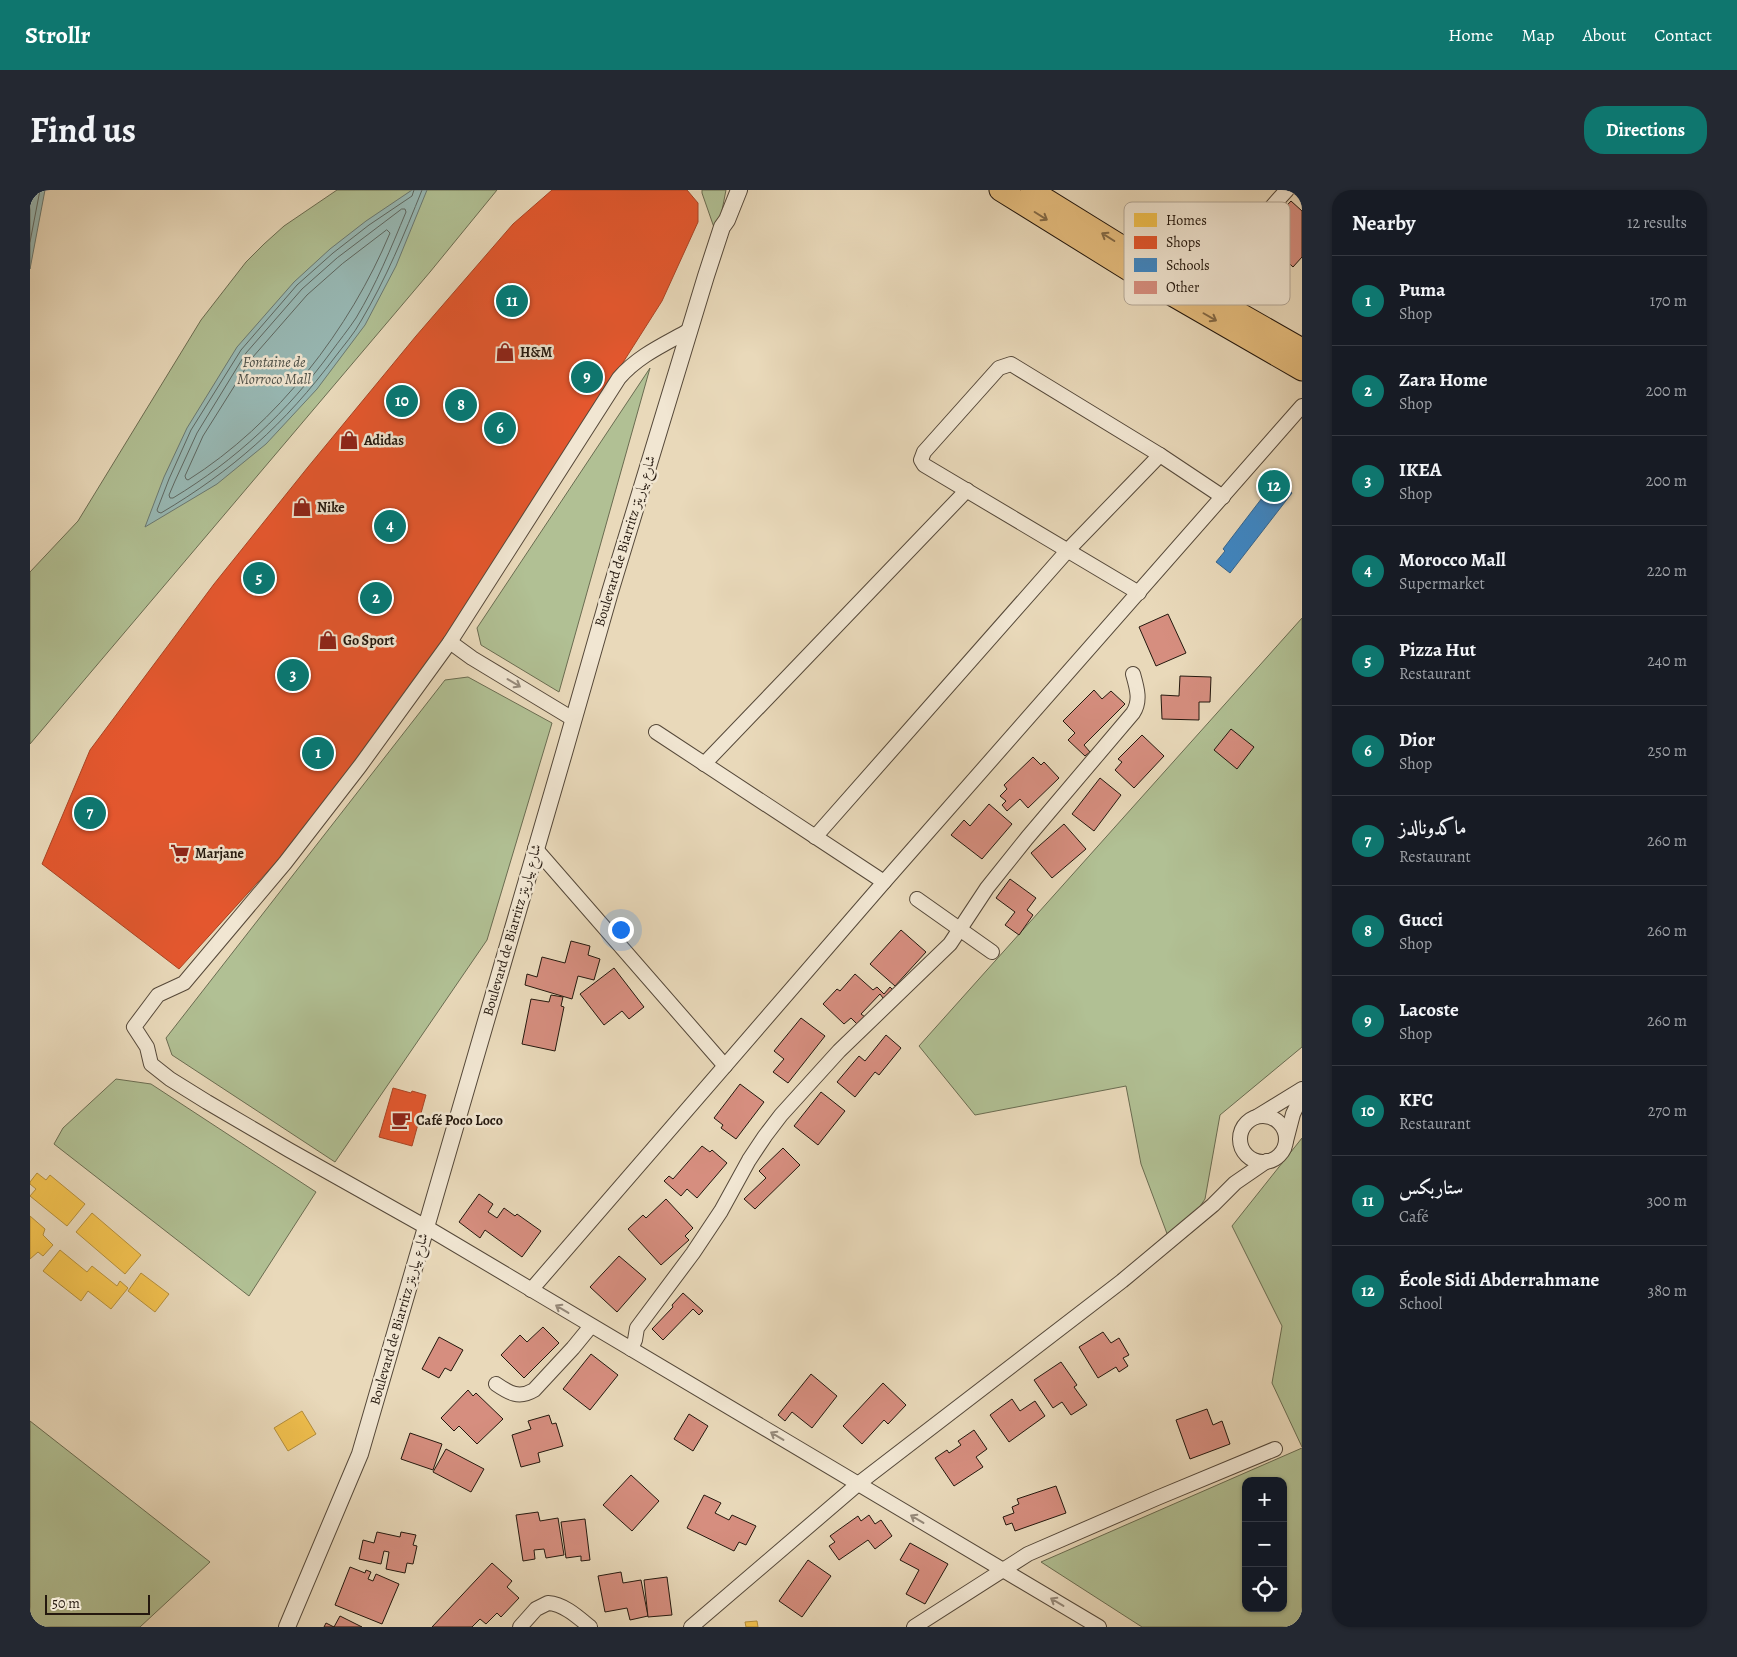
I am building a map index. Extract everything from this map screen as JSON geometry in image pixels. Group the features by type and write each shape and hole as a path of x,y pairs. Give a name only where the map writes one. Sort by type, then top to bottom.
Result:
{"main road":[{"path":"1000,190 1124,267"},
{"path":"1031,190 1124,248"},
{"path":"1189,305 1302,370"},
{"path":"1226,305 1302,348"}],"street":[{"name":"Boulevard de Biarritz شارع بياريتز","path":"722,227 721,218 728,190"},
{"name":"Boulevard de Biarritz شارع بياريتز","path":"287,1627 360,1454 573,718 688,331 722,227 727,220 739,190"},
{"path":"1276,202 1287,190"},
{"path":"688,331 644,356 628,368 619,378 450,642 360,766 284,863 184,982 158,995 134,1027 147,1047 152,1064 170,1079 289,1150 426,1227 1099,1627"},
{"path":"1139,593 924,465 922,456 999,368 1011,364 1160,455 1223,497"},
{"path":"531,1290 884,882 1302,406"},
{"path":"814,837 1068,550 1160,455"},
{"path":"704,764 967,490"},
{"path":"450,642 472,658 573,718"},
{"path":"631,1349 635,1340 636,1328 693,1253 721,1211 764,1136 839,1051 940,955 960,930 987,888 1026,838 1133,713 1138,696 1133,674"},
{"path":"656,732 884,882"},
{"path":"536,848 725,1066"},
{"path":"917,899 992,952"},
{"path":"1235,1183 1242,1150 1240,1143 1242,1129 1251,1118 1258,1116 1302,1089"},
{"path":"690,1627 858,1484 1122,1281 1213,1205 1235,1183 1280,1154 1302,1095"},
{"path":"1258,1116 1265,1116 1278,1122 1283,1127 1286,1141"},
{"path":"1242,1150 1253,1160 1267,1161"},
{"path":"496,1384 514,1394 522,1395 530,1392 547,1376 591,1326"},
{"path":"616,1340 625,1332 636,1328"},
{"path":"914,1627 1028,1554 1275,1449"},
{"path":"520,1627 536,1609 548,1603 568,1610 590,1627"}],"green space":[{"path":"337,190 497,190 430,272 30,744 30,572 78,521 201,320 246,262 284,226"},
{"path":"702,190 726,190 717,236 702,193"},
{"path":"650,368 559,692 481,645 477,628"},
{"path":"1302,618 1302,1047 1220,1115 1205,1199 1172,1247 1141,1164 1126,1086 975,1115 919,1046"},
{"path":"468,677 552,723 487,940 335,1162 172,1055 166,1038 445,680"},
{"path":"116,1079 151,1084 316,1192 249,1296 54,1144 63,1128"},
{"path":"1302,1138 1302,1447 1272,1383 1282,1326 1232,1226"},
{"path":"30,1421 210,1562 140,1627 30,1627"},
{"path":"1302,1448 1302,1623 1292,1627 1142,1627 1041,1562"}],"water":[{"path":"30,190 45,190 30,269"},
{"name":"Fontaine de Morroco Mall","path":"412,190 427,190 396,266 365,325 317,389 266,444 217,484 145,527 164,477 187,428 237,347 294,282 330,249 366,221"}],"building: Homes":[{"path":"37,1173 46,1180 50,1175 85,1204 67,1226 30,1196 36,1189 30,1182"},
{"path":"92,1213 141,1255 125,1274 76,1232"},
{"path":"30,1216 45,1229 43,1235 53,1245 43,1256 38,1252 30,1259"},
{"path":"60,1250 87,1272 92,1266 117,1286 120,1281 128,1288 111,1309 88,1291 81,1301 43,1271"},
{"path":"141,1273 169,1294 155,1312 128,1291"},
{"path":"302,1411 316,1434 288,1451 274,1428"},
{"path":"757,1621 758,1627 746,1627 745,1622"}],"building: Shops":[{"path":"552,190 687,190 698,203 698,222 662,301 480,588 375,742 287,850 179,969 42,864 90,750 214,584 416,336 513,224"},
{"path":"393,1088 426,1095 412,1146 379,1137"}],"building: Schools":[{"path":"1275,481 1292,493 1230,573 1216,562 1225,551 1223,549"}],"building: Other":[{"path":"1290,202 1302,211 1302,257 1293,267 1290,264"},
{"path":"1168,614 1186,653 1156,666 1139,627"},
{"path":"1180,676 1211,677 1210,702 1199,702 1199,720 1162,719 1161,695 1179,696"},
{"path":"1094,690 1102,699 1111,691 1125,704 1084,745 1090,752 1085,756 1068,740 1075,733 1063,721"},
{"path":"1231,729 1254,747 1237,769 1214,750"},
{"path":"1142,735 1164,756 1134,788 1115,770 1122,762 1118,759"},
{"path":"1033,757 1041,765 1044,762 1059,778 1028,808 1020,799 1007,811 1002,805 1006,801 1000,796 1007,789 1004,785"},
{"path":"1100,778 1121,795 1094,831 1072,814"},
{"path":"989,804 1012,824 982,859 951,835 964,820 970,826"},
{"path":"1064,824 1086,849 1052,878 1031,853"},
{"path":"1010,879 1036,898 1027,910 1033,915 1019,935 1005,925 1015,912 996,898"},
{"path":"901,930 926,952 895,986 870,964"},
{"path":"571,941 590,946 588,955 600,959 594,980 578,976 572,999 525,985 527,974 537,977 542,957 565,963"},
{"path":"614,968 644,1007 629,1019 622,1011 604,1025 580,994"},
{"path":"855,974 873,990 877,987 884,994 890,987 895,992 886,1002 880,994 861,1014 865,1017 858,1025 851,1018 844,1024 823,1004 837,989 840,991"},
{"path":"551,995 563,997 561,1006 564,1007 555,1051 522,1044 531,999 549,1002"},
{"path":"801,1018 825,1036 788,1083 773,1072 784,1059 774,1051"},
{"path":"886,1035 901,1048 879,1075 875,1072 855,1097 837,1082 859,1056 865,1061"},
{"path":"740,1084 764,1102 736,1139 721,1128 723,1125 714,1118"},
{"path":"821,1092 845,1111 818,1145 794,1126"},
{"path":"702,1146 710,1152 712,1150 727,1163 697,1198 687,1189 681,1196 664,1181 669,1176 673,1179"},
{"path":"783,1148 800,1165 755,1209 744,1199 766,1178 759,1171"},
{"path":"479,1194 493,1204 488,1212 497,1218 504,1208 515,1216 517,1214 541,1231 522,1257 485,1230 480,1238 459,1222"},
{"path":"666,1199 693,1228 685,1236 689,1240 661,1265 628,1229 643,1215 646,1218"},
{"path":"619,1256 646,1279 617,1312 590,1287"},
{"path":"683,1293 703,1311 699,1315 693,1309 663,1340 652,1329 673,1307 672,1305"},
{"path":"543,1327 559,1343 524,1378 501,1355 520,1335 527,1342"},
{"path":"1103,1332 1111,1343 1119,1338 1129,1355 1123,1358 1128,1366 1119,1372 1116,1367 1098,1378 1079,1347"},
{"path":"439,1337 463,1350 451,1371 445,1368 439,1378 422,1369"},
{"path":"591,1354 618,1375 590,1410 563,1389"},
{"path":"1061,1362 1077,1385 1074,1387 1087,1405 1071,1415 1062,1402 1053,1408 1034,1380"},
{"path":"811,1374 837,1396 812,1428 792,1412 785,1421 778,1415"},
{"path":"883,1383 906,1405 888,1424 884,1420 862,1444 843,1426"},
{"path":"468,1390 473,1396 476,1393 503,1419 477,1444 459,1426 454,1431 441,1418"},
{"path":"1012,1399 1020,1411 1035,1401 1045,1416 1009,1442 990,1415"},
{"path":"1207,1409 1213,1425 1222,1421 1230,1444 1190,1459 1176,1420"},
{"path":"689,1414 708,1426 693,1451 674,1439"},
{"path":"549,1415 552,1424 556,1423 563,1446 538,1453 540,1462 521,1467 512,1435 531,1429 528,1421"},
{"path":"974,1430 987,1449 976,1457 983,1467 954,1486 935,1458 947,1450 949,1453 961,1445 958,1441"},
{"path":"410,1433 442,1444 433,1470 401,1459"},
{"path":"446,1449 484,1469 471,1492 433,1472"},
{"path":"631,1475 659,1501 632,1531 603,1505"},
{"path":"1056,1486 1066,1513 1015,1531 1012,1523 1006,1525 1003,1517 1014,1513 1012,1507 1019,1504 1017,1499"},
{"path":"704,1495 721,1503 715,1513 729,1520 732,1515 756,1526 746,1545 739,1542 734,1551 687,1528"},
{"path":"538,1512 540,1521 558,1518 564,1555 546,1558 544,1549 534,1550 535,1559 523,1561 516,1515"},
{"path":"869,1515 875,1524 881,1520 892,1536 875,1549 868,1540 839,1560 829,1546 835,1542 830,1536 858,1516 861,1521"},
{"path":"585,1519 590,1560 581,1561 581,1556 566,1558 561,1522"},
{"path":"377,1532 400,1537 401,1532 416,1535 413,1545 417,1546 413,1564 407,1563 405,1573 386,1569 389,1552 384,1551 381,1564 359,1559 363,1540 374,1543"},
{"path":"910,1543 948,1564 925,1604 906,1594 919,1570 900,1560"},
{"path":"808,1560 831,1576 802,1617 779,1601"},
{"path":"492,1563 512,1581 507,1587 519,1598 501,1617 497,1613 486,1624 480,1619 472,1627 432,1627"},
{"path":"350,1567 365,1573 366,1570 371,1572 368,1579 373,1581 376,1574 399,1584 382,1624 335,1605"},
{"path":"621,1572 623,1583 641,1580 648,1616 630,1620 627,1608 605,1612 598,1576"},
{"path":"667,1577 672,1615 648,1617 644,1580"},
{"path":"340,1616 362,1627 334,1627"},
{"path":"326,1623 334,1627 324,1627"}],"place":[{"name":"ستاربكس","path":"512,301"},
{"name":"H&M","path":"505,352"},
{"name":"Lacoste","path":"587,377"},
{"name":"KFC","path":"402,401"},
{"name":"Gucci","path":"461,405"},
{"name":"Dior","path":"500,428"},
{"name":"Adidas","path":"349,440"},
{"name":"École Sidi Abderrahmane","path":"1274,486"},
{"name":"Nike","path":"302,507"},
{"name":"Morocco Mall","path":"390,526"},
{"name":"Pizza Hut","path":"259,578"},
{"name":"Zara Home","path":"376,598"},
{"name":"Go Sport","path":"328,640"},
{"name":"IKEA","path":"293,675"},
{"name":"Puma","path":"318,753"},
{"name":"ماكدونالدز","path":"90,813"},
{"name":"Marjane","path":"180,853"},
{"name":"Café Poco Loco","path":"401,1120"}]}
